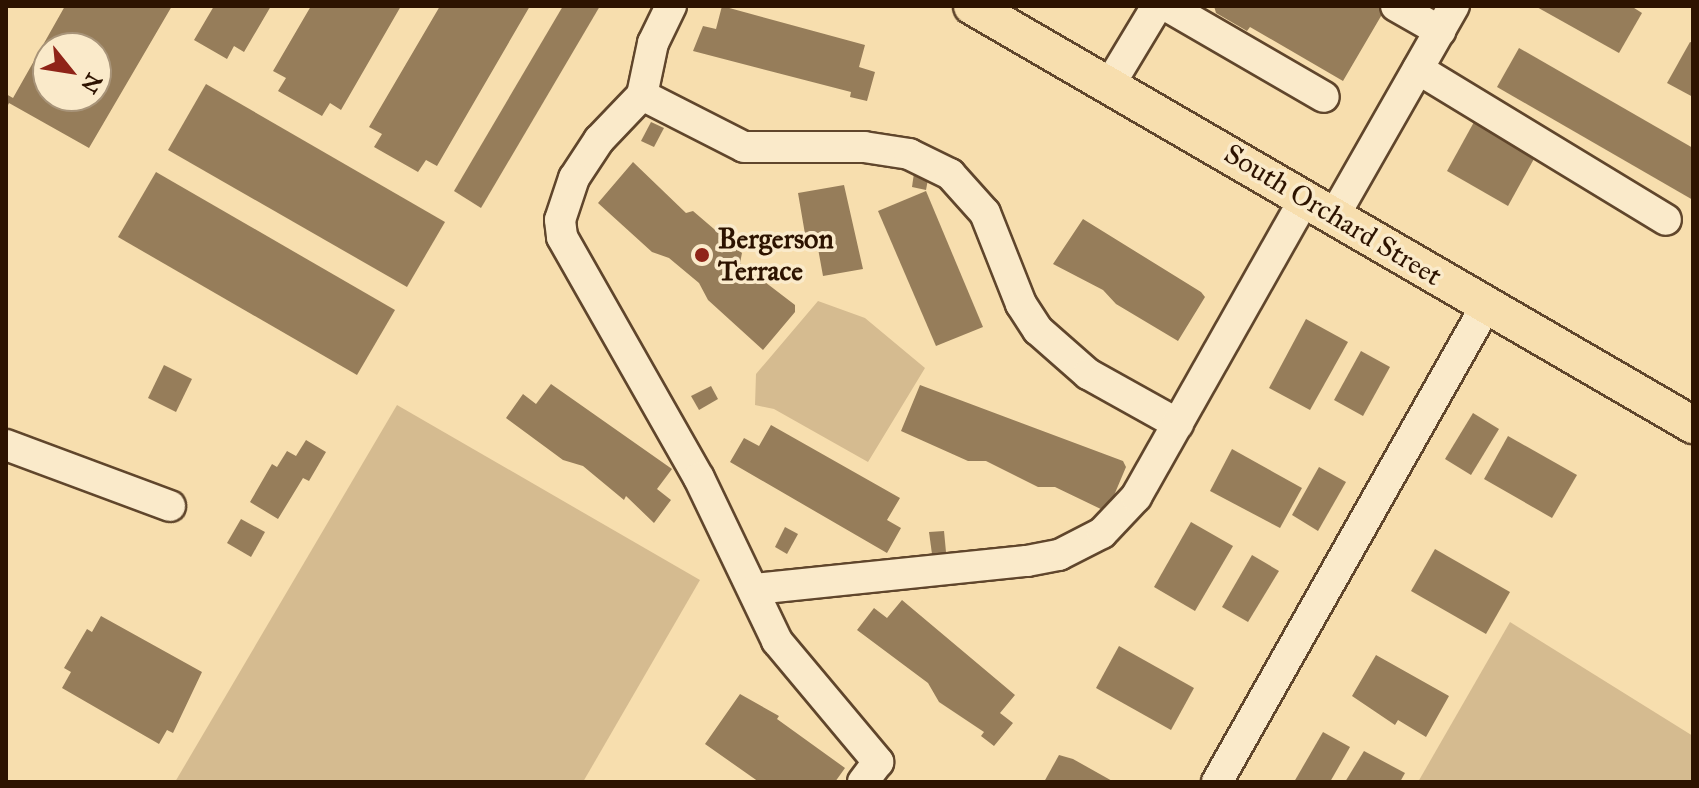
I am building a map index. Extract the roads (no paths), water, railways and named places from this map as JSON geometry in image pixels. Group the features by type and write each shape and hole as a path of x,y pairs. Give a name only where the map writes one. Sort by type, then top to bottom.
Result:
{"main road":[{"name":"South Orchard Street","path":"972,6 1693,425"}],"street":[{"path":"671,6 653,43 642,95 599,140 574,178 562,212 562,237 672,426 755,589 777,641 878,762 863,782"},
{"path":"1110,84 1157,6"},
{"path":"1167,6 1324,97"},
{"path":"755,589 1027,561 1082,546 1120,517 1319,207 1418,69 1447,18 1396,6"},
{"path":"1418,69 1666,220"},
{"path":"642,95 744,147 864,147 909,154 950,174 985,213 1021,304 1038,330 1088,374 1178,424"},
{"path":"1217,782 1486,306"},
{"path":"6,445 170,506"}],"place":[{"name":"Bergerson Terrace","path":"702,255"}]}
